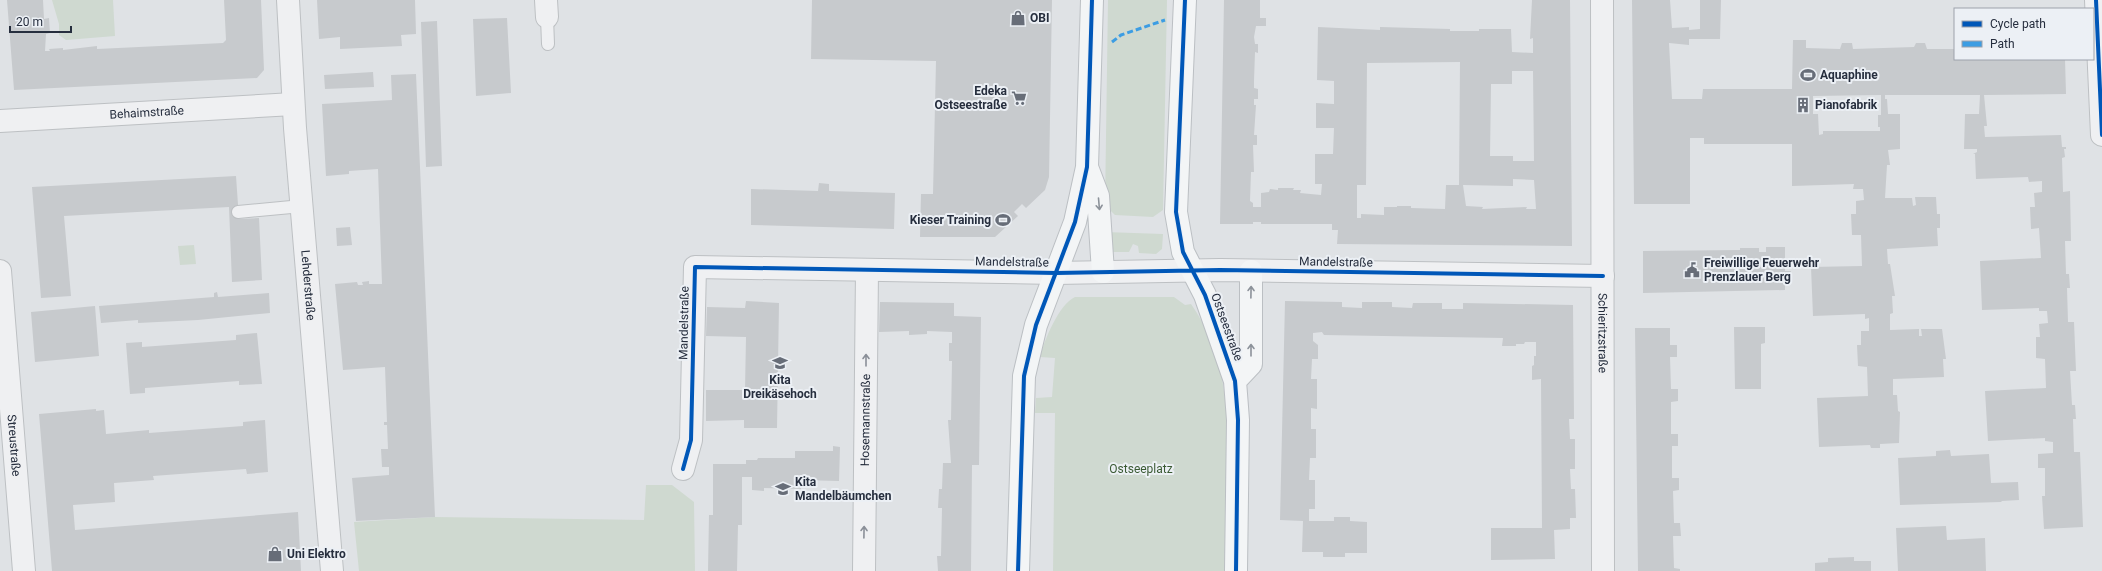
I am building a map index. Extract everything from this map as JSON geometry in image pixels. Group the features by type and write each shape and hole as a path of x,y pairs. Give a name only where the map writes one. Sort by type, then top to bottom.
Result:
{"main road":[{"path":"1018,571 1024,376 1036,325 1075,222 1087,167 1092,0"},
{"name":"Ostseestraße","path":"1186,0 1176,212 1183,252 1205,295 1235,381 1238,420 1236,571"},
{"path":"1087,167 1098,196 1103,272"},
{"path":"1235,381 1251,364 1251,271"}],"street":[{"name":"Lehderstraße","path":"288,0 293,104 332,571"},
{"name":"Schieritzstraße","path":"1602,0 1603,571"},
{"path":"2096,0 2102,135"},
{"name":"Behaimstraße","path":"0,121 293,104"},
{"name":"Mandelstraße","path":"684,469 691,440 695,267 1056,273 1191,270 1603,276"},
{"name":"Hosemannstraße","path":"864,571 867,270"},
{"name":"Streustraße","path":"0,271 24,571"}],"lane":[{"path":"546,9 548,44"},
{"path":"238,212 302,206"}],"green space":[{"path":"52,0 113,0 115,36 66,40 59,35 59,24"},
{"path":"1108,0 1167,0 1163,210 1153,217 1115,215 1105,205"},
{"path":"1105,232 1163,234 1162,249 1156,254 1139,253 1138,246 1133,244 1129,252 1109,252"},
{"path":"194,245 196,264 180,265 178,246"},
{"name":"Ostseeplatz","path":"1075,297 1174,297 1185,305 1191,304 1203,324 1219,365 1226,407 1226,571 1053,571 1055,413 1035,413 1036,398 1052,397 1055,358 1040,357 1045,342 1058,315 1063,307"},
{"path":"646,485 672,485 694,502 695,571 359,571 354,522 435,517 644,520"}],"building":[{"path":"7,0 43,0 44,19 49,18 50,33 46,34 45,51 50,51 49,49 63,48 63,50 97,46 97,49 223,43 226,40 224,0 261,0 264,70 257,78 14,90"},
{"path":"317,0 415,0 416,34 401,35 402,46 340,49 340,37 319,39"},
{"path":"812,0 1052,0 1049,177 1045,190 1026,208 1022,204 1014,212 1018,216 995,237 920,237 921,194 933,194 936,61 811,59"},
{"path":"1224,0 1260,0 1260,18 1266,18 1266,26 1256,26 1254,37 1255,44 1258,44 1258,53 1255,52 1254,81 1254,88 1258,89 1258,99 1254,99 1254,105 1256,105 1254,135 1257,135 1257,145 1253,145 1254,172 1251,172 1250,201 1253,203 1253,207 1261,207 1261,193 1269,192 1270,189 1278,190 1278,188 1294,188 1293,190 1301,190 1300,193 1321,195 1322,184 1315,184 1315,154 1333,154 1334,128 1316,128 1316,103 1334,104 1334,81 1317,80 1318,27 1380,30 1380,27 1450,29 1450,31 1511,29 1512,52 1533,53 1533,38 1530,39 1532,0 1570,0 1572,246 1337,244 1338,230 1332,230 1332,224 1261,224 1261,222 1253,222 1253,224 1220,224","holes":["1460,62 1459,185 1446,185 1445,209 1411,208 1411,206 1384,207 1384,215 1361,214 1361,218 1357,218 1357,185 1366,185 1367,63","1512,71 1533,71 1534,161 1513,161 1513,156 1490,156 1491,84 1512,84","1513,179 1534,180 1536,209 1526,209 1527,207 1482,209 1483,207 1466,206 1463,185 1513,186"]},
{"path":"1632,0 1670,0 1672,28 1689,27 1689,30 1700,29 1700,0 1721,0 1720,39 1689,39 1689,45 1669,43 1672,99 1702,99 1703,89 1792,89 1793,40 1806,40 1806,48 1840,49 1842,43 1852,43 1853,49 1914,47 1916,43 1925,43 1927,49 1954,49 1954,60 2065,60 2066,94 1984,95 1987,126 1984,126 1985,137 2061,135 2062,147 2066,147 2066,149 2064,149 2065,157 2062,158 2063,192 2070,191 2071,241 2065,241 2066,274 2069,274 2070,288 2067,288 2068,322 2074,322 2076,371 2070,371 2072,405 2075,405 2076,419 2073,419 2074,452 2080,452 2083,527 2044,529 2042,496 2045,496 2045,468 2038,468 2038,454 2053,453 2053,442 2045,441 2045,438 1988,441 1985,391 2046,388 2045,359 2036,358 2036,337 2040,337 2039,324 2048,323 2047,311 2039,311 2039,308 1982,310 1980,261 2041,258 2039,228 2031,229 2030,207 2035,207 2034,193 2042,192 2042,181 2029,182 2028,177 1976,179 1975,154 1973,154 1977,152 1977,149 1964,149 1965,114 1979,114 1980,95 1885,95 1885,99 1887,99 1888,114 1900,114 1900,149 1888,150 1890,165 1887,165 1885,198 1912,198 1913,206 1916,205 1915,197 1936,197 1937,214 1940,214 1940,228 1937,228 1938,246 1887,249 1888,264 1890,264 1895,296 1892,296 1893,313 1890,314 1890,330 1919,329 1919,336 1922,336 1921,329 1942,329 1946,359 1943,359 1944,377 1893,379 1893,395 1897,395 1898,411 1900,412 1899,443 1880,444 1880,448 1871,448 1870,445 1819,447 1817,398 1868,396 1867,367 1858,366 1857,345 1861,345 1861,331 1869,331 1869,318 1865,319 1865,314 1813,316 1811,267 1862,266 1861,235 1852,235 1851,214 1856,214 1856,201 1864,200 1863,189 1853,189 1854,184 1792,186 1792,144 1704,144 1704,138 1690,138 1690,204 1634,204","holes":["1881,95 1881,115 1878,115 1878,127 1880,127 1880,131 1823,131 1823,134 1819,135 1818,114 1813,114 1813,96"]},
{"path":"507,18 511,93 476,96 473,19"},
{"path":"437,21 442,166 426,167 421,22"},
{"path":"373,72 374,87 325,89 324,75"},
{"path":"416,74 435,517 356,521 352,478 389,475 389,467 382,467 381,449 388,449 387,425 384,425 384,422 387,422 385,367 343,370 335,284 357,282 358,285 363,285 362,282 369,281 369,284 382,284 378,169 349,171 349,174 326,176 322,104 392,100 391,75"},
{"path":"236,176 239,219 259,218 262,280 232,282 229,207 64,216 71,296 41,298 32,187"},
{"path":"819,183 829,184 829,191 895,193 894,229 751,225 751,189 818,191"},
{"path":"350,227 352,245 337,246 336,228"},
{"name":"Freiwillige Feuerwehr Prenzlauer Berg","path":"1766,247 1785,247 1785,271 1791,271 1791,277 1785,277 1785,290 1643,293 1643,251 1740,250 1740,248 1759,248 1759,252 1766,252"},
{"path":"217,292 218,297 269,293 270,313 198,320 138,323 138,320 101,323 99,306 214,297 214,293"},
{"path":"746,301 779,303 777,428 744,428 744,420 706,421 706,390 745,390 746,337 706,336 707,307 745,308"},
{"path":"1285,301 1342,302 1342,307 1362,308 1362,302 1392,302 1392,307 1412,308 1413,303 1442,303 1442,309 1463,309 1463,303 1573,305 1574,419 1569,419 1570,439 1575,439 1575,469 1570,469 1571,489 1575,489 1576,518 1570,518 1570,529 1554,530 1555,559 1491,560 1491,528 1542,528 1541,379 1532,380 1532,366 1534,365 1534,356 1536,356 1536,342 1525,342 1524,344 1516,344 1516,346 1502,346 1503,338 1324,335 1322,332 1313,333 1313,341 1318,345 1318,359 1312,359 1311,379 1317,379 1317,409 1311,408 1311,429 1316,429 1316,458 1310,458 1309,480 1315,480 1315,509 1309,509 1309,521 1334,521 1334,517 1350,517 1350,521 1367,522 1367,553 1345,553 1345,557 1323,557 1323,552 1302,552 1303,521 1280,520"},
{"path":"880,302 954,303 954,316 981,317 979,465 972,465 971,571 938,571 937,556 941,556 942,508 938,508 939,489 942,489 943,463 951,463 948,420 951,420 952,361 949,361 949,343 952,343 952,332 927,331 927,334 909,335 909,331 879,332"},
{"path":"95,306 99,356 35,362 31,312"},
{"path":"1734,327 1765,327 1765,343 1761,344 1761,389 1735,389"},
{"path":"1635,328 1670,328 1670,345 1677,345 1677,357 1670,357 1671,389 1678,389 1678,401 1671,402 1671,434 1678,434 1678,446 1672,446 1672,478 1679,478 1679,490 1673,491 1674,523 1680,523 1681,536 1673,536 1674,568 1680,569 1680,571 1638,571"},
{"path":"257,333 262,384 239,385 239,381 145,388 145,393 130,394 126,343 142,342 142,347 236,340 236,335"},
{"path":"96,409 96,411 104,410 106,434 149,430 149,433 243,426 243,422 265,420 268,472 247,474 246,469 153,476 154,480 114,483 115,502 73,505 75,530 298,512 301,571 52,571 39,414"},
{"path":"833,446 840,447 839,481 801,480 801,489 764,488 764,491 752,490 752,477 742,477 742,525 738,525 737,571 708,571 709,515 713,515 713,464 746,464 746,460 757,460 758,458 795,458 795,451 833,451"},
{"path":"1950,450 1951,456 1989,454 1991,483 2018,482 2019,500 2001,502 1900,505 1898,458 1936,456 1936,451"},
{"path":"1946,526 1947,540 1985,538 1986,571 1898,571 1896,528"},
{"path":"1854,557 1854,561 1871,561 1871,571 1815,571 1815,563 1828,562 1828,558"}],"marked path":[{"path":"1112,42 1121,35 1165,20"}],"cycle path":[{"path":"1018,571 1024,376 1036,325 1075,222 1087,167 1092,0"},
{"path":"1185,0 1176,212 1183,252 1205,295 1235,381 1238,420 1236,571"},
{"path":"2096,0 2102,135"},
{"path":"683,469 691,440 695,267 1056,273 1220,270 1603,276"}],"place":[{"name":"OBI","path":"1018,18"},
{"name":"Aquaphine","path":"1808,75"},
{"name":"Edeka Ostseestraße","path":"1019,98"},
{"name":"Pianofabrik","path":"1803,105"},
{"name":"Kieser Training","path":"1003,220"},
{"name":"Freiwillige Feuerwehr Prenzlauer Berg","path":"1692,270"},
{"name":"Kita Dreikäsehoch","path":"780,363"},
{"name":"Kita Mandelbäumchen","path":"783,489"},
{"name":"Uni Elektro","path":"275,554"}]}
